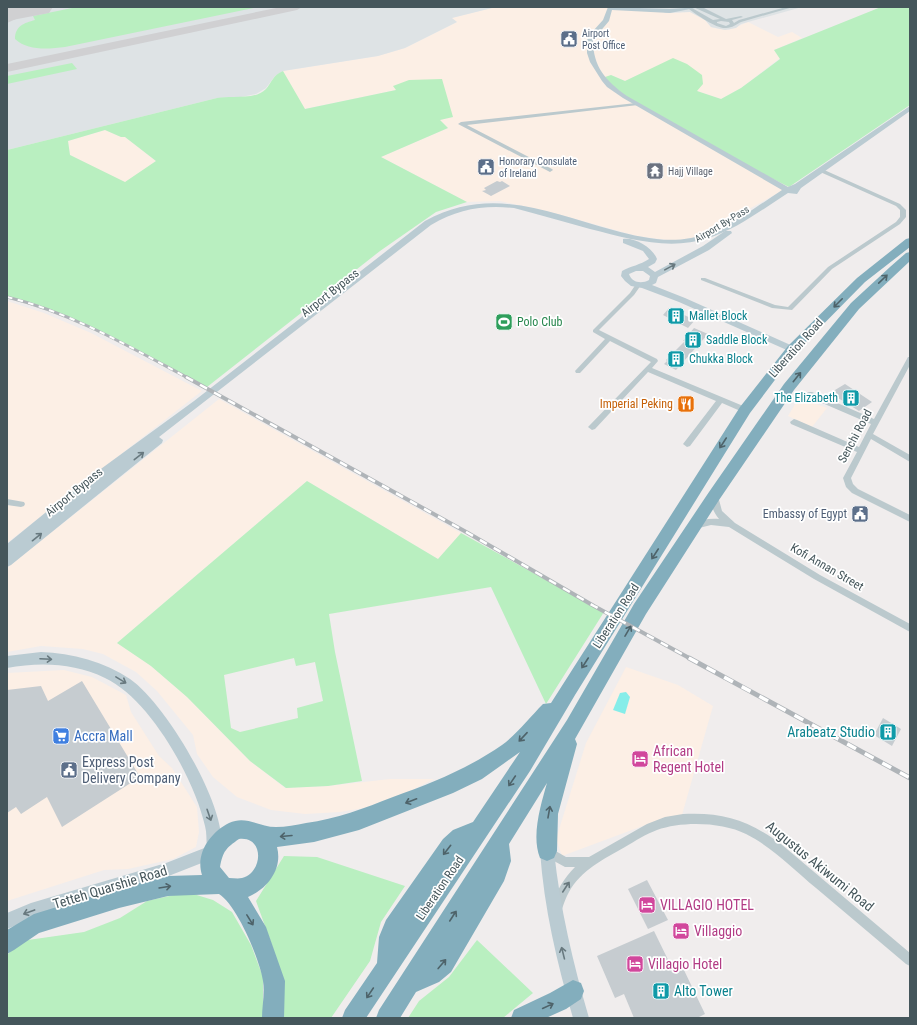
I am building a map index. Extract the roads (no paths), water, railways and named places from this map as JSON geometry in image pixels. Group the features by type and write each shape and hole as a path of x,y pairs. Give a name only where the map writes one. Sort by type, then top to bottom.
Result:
{"highway":[{"name":"Liberation Road","path":"353,1018 523,766 569,689 661,545 744,410 792,349 861,280 910,241"},
{"name":"Liberation Road","path":"387,1018 409,984 431,974 442,964 497,874 501,861 499,843 573,726 640,610 694,526 774,408 789,387 855,306 910,255"},
{"path":"774,408 772,404 778,388 796,359 792,349"},
{"path":"273,1018 274,981 259,934 234,894 213,876 210,867 213,851 222,839 236,830 249,830 260,835 276,837 314,832 360,820 453,784 475,773 510,750 569,689"},
{"path":"547,851 548,814 573,726"},
{"path":"7,943 34,924 144,891 168,886 224,886 244,888 255,882 264,872 269,855 268,848 260,835"},
{"path":"522,1018 558,1001 573,991"}],"main road":[{"path":"694,8 670,11 610,8 606,21 595,32 590,40 590,53 598,71 609,86 636,104 793,190"},
{"name":"Airport By-Pass","path":"641,285 654,279 706,248 718,235 766,211 820,170 910,108"},
{"name":"Airport Bypass","path":"7,550 122,458 197,403 428,223 444,214 472,205 495,204 514,206 652,241 680,243 718,235"},
{"name":"Airport Bypass","path":"7,562 118,472 441,221 468,210 487,208 507,209 626,241 649,245 680,247 701,244 718,235"},
{"path":"626,241 644,248 651,254 652,261 641,268 629,270 625,276 627,280 682,300 792,349"},
{"path":"641,268 650,271 654,279 682,300"},
{"path":"7,662 46,658 85,666 111,674 136,691 171,736 198,782 213,826 213,851"},
{"name":"Tetteh Quarshie Road","path":"7,921 31,911 166,870 213,851"},
{"path":"547,851 549,884 555,919 581,1018"}],"street":[{"path":"715,23 718,20 727,20 780,7"},
{"path":"694,8 723,27 791,7"},
{"path":"694,8 703,9 732,22 733,25"},
{"path":"550,170 461,124 636,104"},
{"path":"703,279 774,308 790,309 830,268 898,223 903,217 903,210 898,205 820,170"},
{"path":"592,427 655,360 595,330 641,285"},
{"path":"578,371 609,338"},
{"name":"Senchi Road","path":"910,359 860,450 847,478 849,485 863,496 910,519"},
{"path":"648,369 744,410"},
{"path":"809,394 875,423"},
{"path":"687,444 721,400"},
{"path":"794,422 860,450"},
{"path":"868,435 910,459"},
{"name":"Kofi Annan Street","path":"714,496 716,510 732,525 816,577 910,628"},
{"path":"7,502 21,504"},
{"name":"Kofi Annan Street","path":"694,526 716,520 732,525"},
{"name":"Augustus Akiwumi Road","path":"555,919 560,896 565,887 589,862 641,832 665,821 691,819 738,826 760,836 777,848 910,960"},
{"name":"Augustus Akiwumi Road","path":"547,851 565,862 589,862"}],"water":[{"path":"626,692 630,697 625,714 613,710 620,693"}],"railway":[{"path":"7,297 78,321 188,378"},
{"path":"186,377 468,533 594,606 691,659"},
{"path":"689,658 910,778"}],"place":[{"name":"Airport Post Office","path":"569,39"},
{"name":"Honorary Consulate of Ireland","path":"486,167"},
{"name":"Hajj Village","path":"655,171"},
{"name":"Mallet Block","path":"676,316"},
{"name":"Polo Club","path":"504,322"},
{"name":"Saddle Block","path":"693,340"},
{"name":"Chukka Block","path":"676,359"},
{"name":"The Elizabeth","path":"851,398"},
{"name":"Imperial Peking","path":"686,404"},
{"name":"Embassy of Egypt","path":"860,514"},
{"name":"Arabeatz Studio","path":"888,732"},
{"name":"Accra Mall","path":"61,736"},
{"name":"African Regent Hotel","path":"640,759"},
{"name":"Express Post Delivery Company","path":"69,770"},
{"name":"VILLAGIO HOTEL","path":"647,905"},
{"name":"Villaggio","path":"681,931"},
{"name":"Villagio Hotel","path":"635,964"},
{"name":"Alto Tower","path":"661,991"}]}
